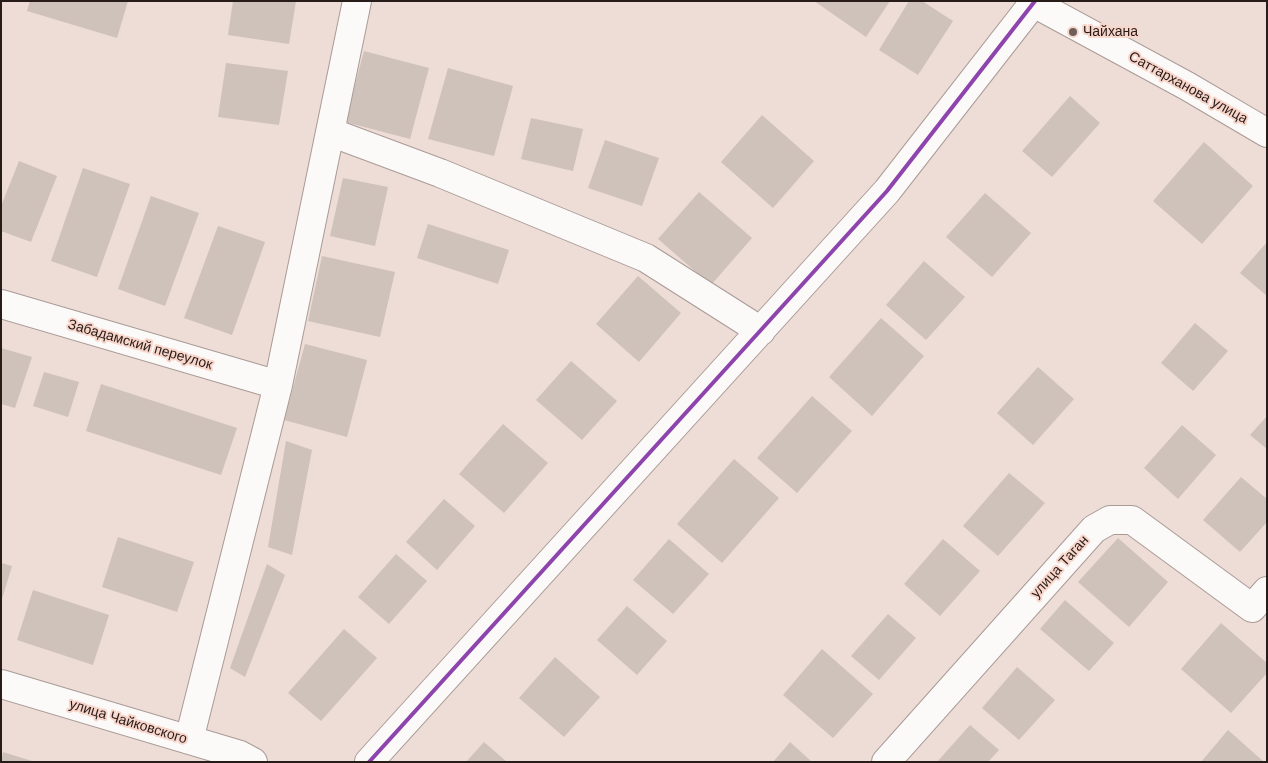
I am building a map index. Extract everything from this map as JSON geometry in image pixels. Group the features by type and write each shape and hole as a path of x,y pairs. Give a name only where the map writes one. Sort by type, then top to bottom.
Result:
{"street":[{"path":"189,740 278,385 357,1"},
{"path":"369,762 887,191 1033,2"},
{"name":"Саттарханова улица","path":"1033,2 1187,86 1267,133"},
{"path":"330,132 440,173 646,258 761,331"},
{"name":"Забадамский переулок","path":"1,304 278,385"},
{"name":"улица Таган","path":"886,762 1094,529 1110,520 1132,520 1262,607"},
{"name":"улица Чайковского","path":"1,684 189,740 253,762"}],"building":[{"path":"30,1 128,1 117,38 27,11"},
{"path":"233,1 296,1 289,44 228,35"},
{"path":"814,1 890,1 866,37"},
{"path":"909,1 922,1 953,21 918,75 879,50"},
{"path":"364,51 429,68 410,139 345,122"},
{"path":"226,63 288,71 279,125 218,117"},
{"path":"448,68 513,86 494,156 428,139"},
{"path":"1070,96 1100,123 1052,177 1022,151"},
{"path":"762,115 814,161 773,208 721,162"},
{"path":"531,118 583,129 573,171 521,159"},
{"path":"605,140 659,158 642,206 588,188"},
{"path":"1204,142 1253,186 1202,244 1153,201"},
{"path":"19,161 57,176 31,242 1,231 1,206"},
{"path":"83,168 130,184 97,277 51,261"},
{"path":"343,178 388,187 375,246 330,236"},
{"path":"699,192 752,238 711,285 658,239"},
{"path":"985,193 1031,233 992,277 946,237"},
{"path":"151,196 199,213 165,306 118,289"},
{"path":"428,224 509,250 498,284 417,258"},
{"path":"218,226 265,242 232,335 184,318"},
{"path":"1267,242 1267,296 1240,273"},
{"path":"322,256 395,272 380,337 308,321"},
{"path":"924,261 965,297 926,340 886,305"},
{"path":"638,276 681,313 639,362 596,324"},
{"path":"881,318 924,356 872,416 829,377"},
{"path":"1195,323 1228,351 1193,391 1161,363"},
{"path":"305,344 367,360 347,437 284,420"},
{"path":"1,348 32,357 15,408 1,404"},
{"path":"571,361 617,401 582,440 536,400"},
{"path":"1038,367 1074,399 1033,445 997,413"},
{"path":"44,372 79,382 68,417 33,406"},
{"path":"101,384 237,428 221,475 86,431"},
{"path":"812,396 852,431 797,493 757,458"},
{"path":"1267,416 1267,449 1250,435"},
{"path":"503,424 548,463 504,513 459,474"},
{"path":"1182,425 1216,455 1178,499 1144,468"},
{"path":"286,441 312,450 292,555 268,547"},
{"path":"734,459 779,498 722,563 677,524"},
{"path":"1009,473 1045,503 998,556 963,526"},
{"path":"1241,477 1267,499 1267,522 1240,552 1203,520"},
{"path":"444,499 475,526 437,570 406,542"},
{"path":"118,537 194,562 177,612 102,587"},
{"path":"1118,538 1168,582 1129,627 1078,582"},
{"path":"669,539 709,574 673,614 633,580"},
{"path":"943,539 980,571 940,616 904,584"},
{"path":"396,554 427,581 389,624 358,597"},
{"path":"1,563 12,566 2,599 1,599"},
{"path":"267,564 285,575 245,677 230,668"},
{"path":"33,590 109,615 93,665 17,640"},
{"path":"1065,600 1114,643 1089,671 1040,629"},
{"path":"627,606 667,641 637,675 597,640"},
{"path":"888,614 916,638 879,680 851,656"},
{"path":"1221,623 1267,663 1267,673 1231,713 1181,669"},
{"path":"344,629 377,658 321,721 288,693"},
{"path":"822,649 873,694 833,738 783,695"},
{"path":"555,657 600,697 564,737 519,698"},
{"path":"1017,667 1055,700 1019,740 982,708"},
{"path":"970,725 999,750 988,762 937,762"},
{"path":"1228,730 1264,762 1201,762"},
{"path":"484,742 507,762 466,762"},
{"path":"790,742 812,762 773,762"},
{"path":"3,752 32,761 32,762 1,762"}],"transit line":[{"path":"369,762 887,191 1035,1"}],"place":[{"name":"Чайхана","path":"1073,32"}]}
